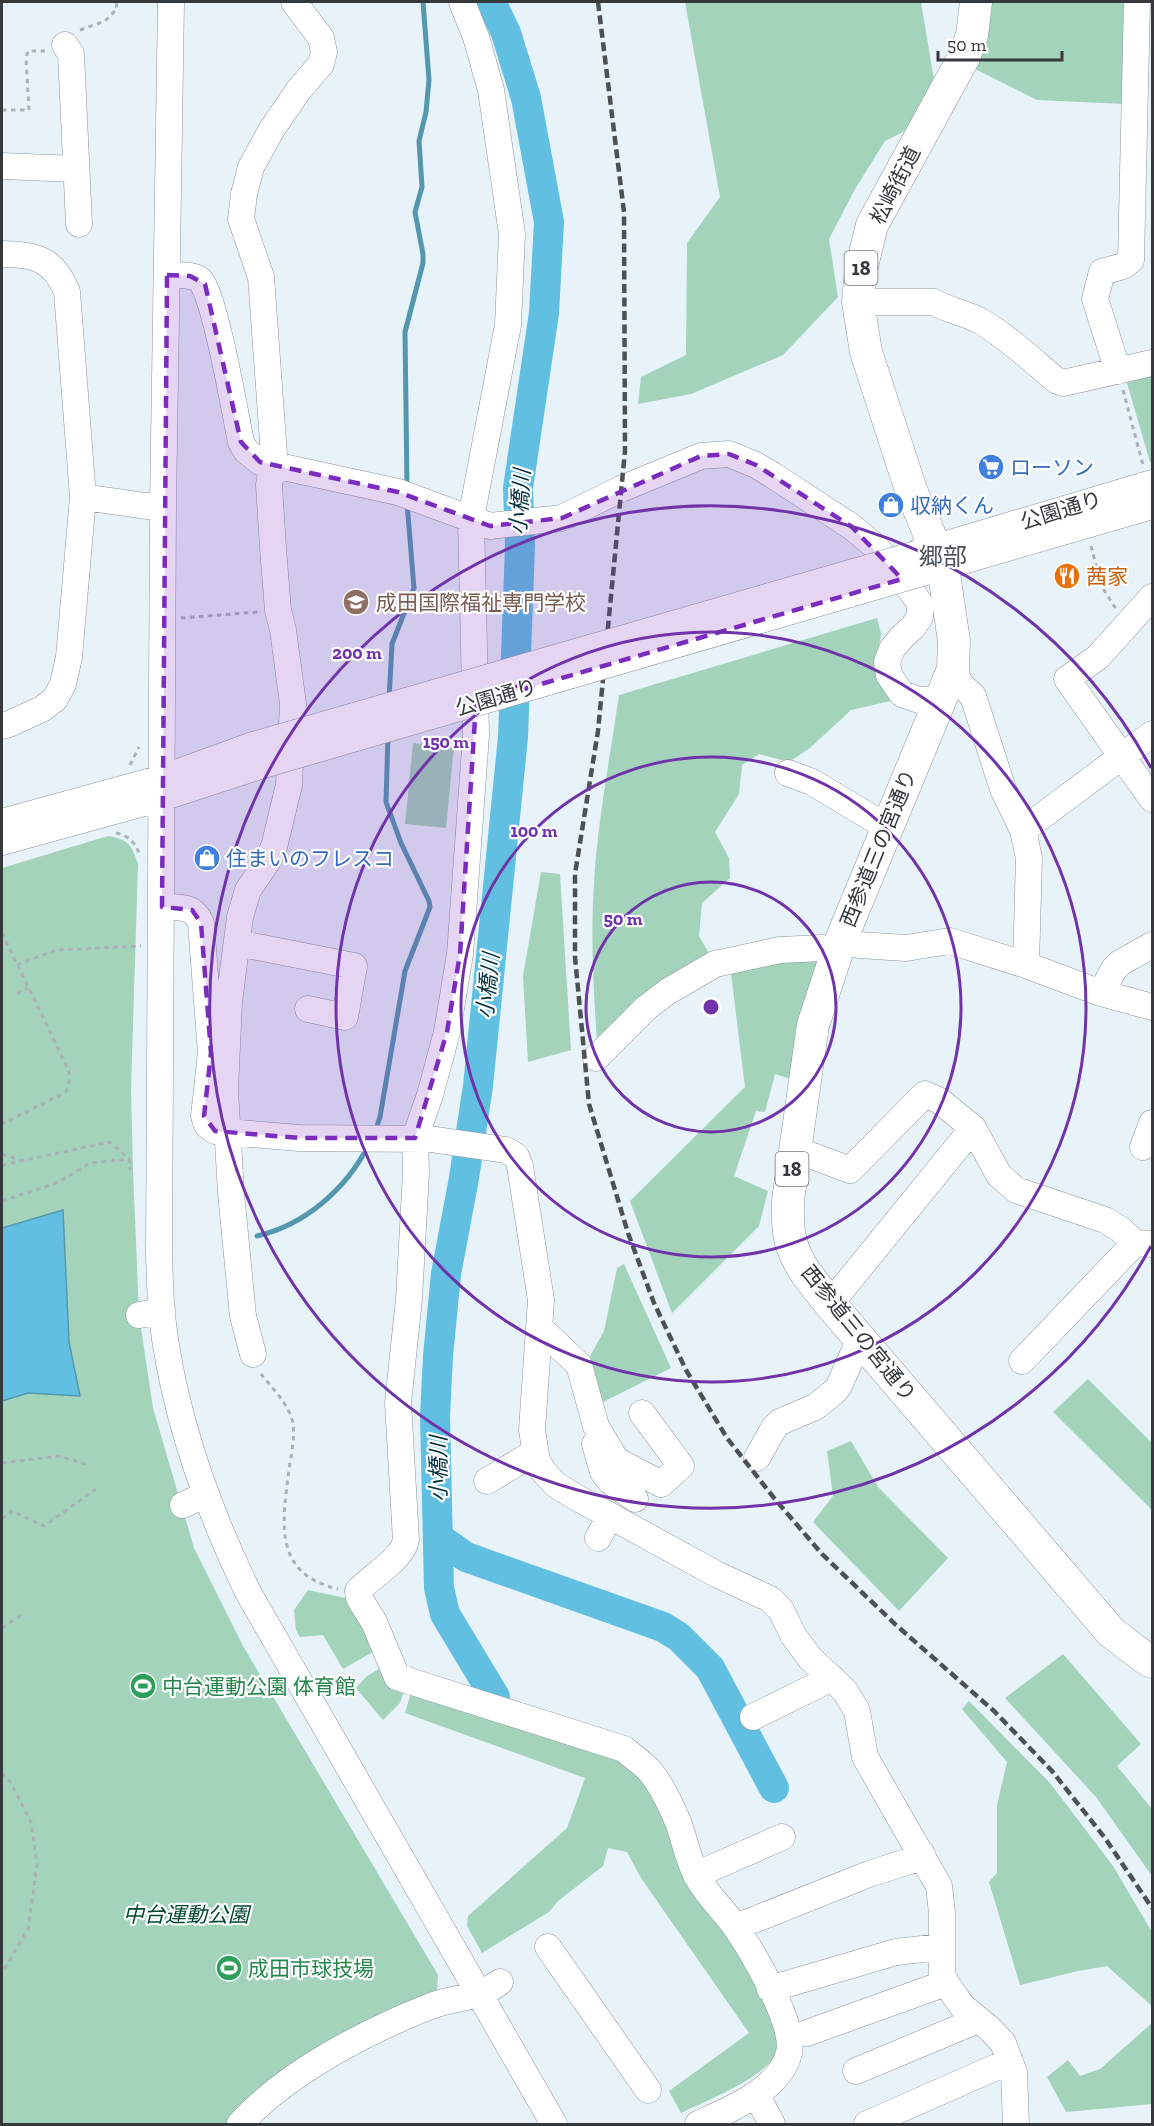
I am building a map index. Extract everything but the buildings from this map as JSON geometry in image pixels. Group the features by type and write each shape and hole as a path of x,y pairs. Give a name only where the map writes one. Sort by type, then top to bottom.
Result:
{"main road":[{"name":"松崎街道","path":"929,561 911,490 866,352 858,302 861,270 872,225 964,57 972,35 976,2"},
{"name":"西参道三の宮通り","path":"929,561 954,641 953,669 839,946 813,1025 794,1149 788,1200 788,1226 793,1248 805,1271 830,1304 1111,1632 1152,1662"}],"street":[{"path":"171,2 163,506 159,1246 150,1313 181,1417 194,1500 227,1550 268,1628 490,1989 554,2124"},
{"path":"253,1354 243,1316 231,1193 225,1090 229,1002 240,917 248,890 274,847 289,785 292,704 283,630 278,610 269,485 274,455 272,400 261,277 241,219 251,167 272,129 321,64 324,52 321,38 294,2"},
{"path":"462,2 476,37 491,90 512,234 508,325 480,522 476,735 460,954 447,1032 430,1095 416,1173 409,1299 398,1403 406,1540 401,1552 367,1580 358,1591 359,1598 375,1622 397,1677 624,1749 647,1768 656,1779 677,1820 696,1875 708,1894 736,1928 785,2019 790,2049 784,2066 768,2085 745,2100 698,2124"},
{"path":"1137,2 1144,50 1145,164"},
{"path":"65,45 71,54 79,224"},
{"path":"1118,371 1095,299 1102,272 1123,266 1131,260 1145,164 1152,83"},
{"path":"2,166 76,169"},
{"path":"2,254 31,256 43,260 55,269 67,292 82,497 69,657 63,684 55,699 42,709 4,717"},
{"path":"167,275 190,276 205,284 214,314 241,442 249,455 260,462 406,495 480,522 562,518 621,489 701,456 729,454 756,465 852,527 876,547 920,604 920,617 892,649 887,662 889,675 902,694 919,700 940,697"},
{"path":"858,302 934,302 944,308 971,317 1008,341 1057,381 1063,383 1152,363"},
{"name":"公園通り","path":"929,561 1148,475"},
{"path":"82,497 146,506 163,506"},
{"name":"公園通り","path":"2,842 257,756 929,561 1152,506"},
{"path":"1152,597 1098,657 1067,679 1152,800"},
{"path":"953,669 961,685 973,696 1003,789 1023,830 1029,858 1026,964"},
{"path":"1023,830 1152,734"},
{"path":"788,773 812,782 887,827"},
{"name":"公園通り","path":"2,822 162,788"},
{"path":"162,907 184,907 192,910 198,915 201,923 212,1053 204,1116 207,1125 215,1131 299,1138 423,1138 494,1147 516,1156 520,1166 541,1300 532,1430 537,1461 555,1484 718,1575 770,1599 782,1610 801,1647 845,1691 857,1711 866,1757 939,1886 942,1913 940,1947 942,1973 946,1983 962,2006 1003,2043 1014,2072 1016,2124"},
{"path":"596,1058 646,1008 667,992 715,964 780,950 859,945 906,948 950,941 1026,964 1101,993 1152,1007"},
{"path":"237,943 354,966 345,1017 308,1009"},
{"path":"1101,993 1114,969 1120,963 1152,945"},
{"path":"1101,993 1117,986 1138,969 1152,964"},
{"path":"794,1149 850,1170 926,1094 940,1101 973,1128 999,1175 1016,1190 1105,1220 1144,1243 1022,1361"},
{"path":"1143,1147 1152,1123"},
{"path":"830,1304 973,1128"},
{"path":"539,1327 579,1365 596,1426 616,1460 661,1484 681,1466 642,1413"},
{"path":"757,1458 774,1428 780,1422 815,1407 834,1392 854,1352 864,1343"},
{"path":"596,1426 593,1439 603,1472 635,1499"},
{"path":"487,1481 535,1452"},
{"path":"598,1538 610,1516"},
{"path":"753,1717 832,1678"},
{"path":"696,1875 782,1837"},
{"path":"736,1928 869,1874 915,1859 922,1854"},
{"path":"548,1947 648,2090"},
{"path":"770,1989 896,1952 940,1947"},
{"path":"807,2033 946,1983"},
{"path":"240,2124 283,2085 347,2045 448,2000 490,1989"},
{"path":"856,2071 978,2020"},
{"path":"867,2124 1010,2061"},
{"path":"745,2100 772,2124"}],"path":[{"path":"2,110 29,110 26,58 28,51 52,51 65,45 67,35 105,21 117,9 116,2"},
{"path":"1118,371 1148,475"},
{"path":"1091,544 1102,587 1126,625"},
{"path":"174,619 278,610"},
{"path":"127,768 136,756 141,740"},
{"path":"109,832 124,835 136,845 142,858"},
{"path":"2,933 69,1071 66,1092 2,1124"},
{"path":"17,965 56,950 141,946"},
{"path":"17,994 28,988"},
{"path":"2,1165 110,1142 129,1159 130,1170"},
{"path":"2,1154 21,1161"},
{"path":"2,1201 59,1182 90,1163 129,1159"},
{"path":"253,1354 258,1369 288,1410 293,1422 294,1439 284,1539 293,1561 305,1576 322,1585 358,1591"},
{"path":"2,1463 60,1456 89,1465"},
{"path":"2,1519 12,1510 44,1526 96,1489"},
{"path":"2,1628 23,1614"},
{"path":"2,1773 11,1783 31,1822 37,1864 28,1929 2,1973"}],"highlighted area":[{"path":"167,275 190,276 205,284 241,442 260,462 398,492 490,526 562,518 701,456 729,454 756,465 852,527 902,579 476,703 460,954 447,1032 415,1138 299,1138 215,1131 204,1116 211,1053 201,923 192,910 162,907"}],"green space":[{"path":"685,2 921,2 934,80 925,121 885,141 855,189 829,239 838,297 783,355 691,394 638,404 641,377 686,355 687,243 720,197"},
{"path":"984,2 1127,2 1125,104 1037,100 969,66"},
{"path":"1152,376 1152,461 1150,462 1127,383"},
{"path":"877,618 881,634 876,664 895,700 851,710 810,748 789,762 759,754 742,765 739,794 715,832 729,858 730,878 702,903 699,936 709,953 597,1041 592,921 594,878 619,695"},
{"path":"413,743 454,747 446,828 405,824"},
{"name":"中台運動公園","path":"108,836 125,841 134,852 138,864 131,1090 133,1170 139,1315 153,1408 194,1548 243,1646 438,1975 437,1992 229,2124 2,2124 2,868"},
{"path":"541,872 560,874 571,1050 528,1062 523,976"},
{"path":"806,955 822,959 794,1080 775,1074 765,1112 756,1111 734,1176 768,1191 759,1226 672,1313 630,1201 745,1087 731,973"},
{"path":"624,1264 671,1368 599,1404 585,1365 604,1331 617,1268"},
{"path":"1088,1379 1152,1443 1152,1510 1053,1412"},
{"path":"851,1441 878,1487 948,1558 899,1611 813,1522 833,1496 827,1451"},
{"path":"308,1590 350,1599 378,1649 343,1669 323,1635 300,1637 296,1630 294,1610"},
{"path":"1063,1654 1141,1744 1117,1766 1152,1809 1152,1876 1096,1797 1005,1698"},
{"path":"379,1669 404,1692 400,1703 383,1720 356,1688 367,1676"},
{"path":"411,1693 618,1757 642,1771 779,2018 780,2046 775,2057 765,2067 737,2086 681,2113 669,2091 749,2033 641,1878 627,1852 608,1848 603,1866 558,1901 549,1912 482,1953 467,1926 468,1916 567,1828 585,1778 405,1713"},
{"path":"969,1701 1050,1783 1113,1866 1152,1932 1152,2006 1107,1966 1020,1985 989,1882 997,1873 997,1805 1007,1762 962,1709"},
{"path":"1152,2023 1152,2104 1066,2112 1047,2077 1068,2060 1080,2076 1100,2069"}],"water":[{"path":"63,1210 69,1342 80,1396 28,1393 2,1401 2,1228"}],"waterway":[{"path":"407,487 405,332 423,263 415,212 422,187 419,141 426,112 429,80 423,2"},
{"name":"小橋川","path":"491,2 506,33 526,98 549,222 544,313 518,488 520,545 513,737 478,1086 446,1274 435,1416 439,1588 445,1614 495,1697"},
{"path":"389,699 392,644 414,588 407,503"},
{"path":"375,1132 380,1117 405,971 430,907 401,843 386,802 388,735"},
{"path":"257,1236 292,1223 322,1203 348,1177 368,1146"},
{"name":"小橋川","path":"439,1538 466,1557 663,1627 679,1637 710,1668 774,1788"}],"railway":[{"path":"598,2 624,212 625,451 598,731 575,874 575,957 589,1104 628,1233 654,1303 686,1370 727,1438 822,1554 896,1625 994,1711 1052,1771 1105,1838 1152,1908"}],"place":[{"name":"ローソン","path":"991,467"},
{"name":"収納くん","path":"891,505"},
{"name":"茜家","path":"1067,576"},
{"name":"成田国際福祉専門学校","path":"356,602"},
{"name":"住まいのフレスコ","path":"207,858"},
{"name":"中台運動公園 体育館","path":"143,1686"},
{"name":"成田市球技場","path":"229,1968"}],"district":[{"name":"郷部","path":"943,556"}]}
